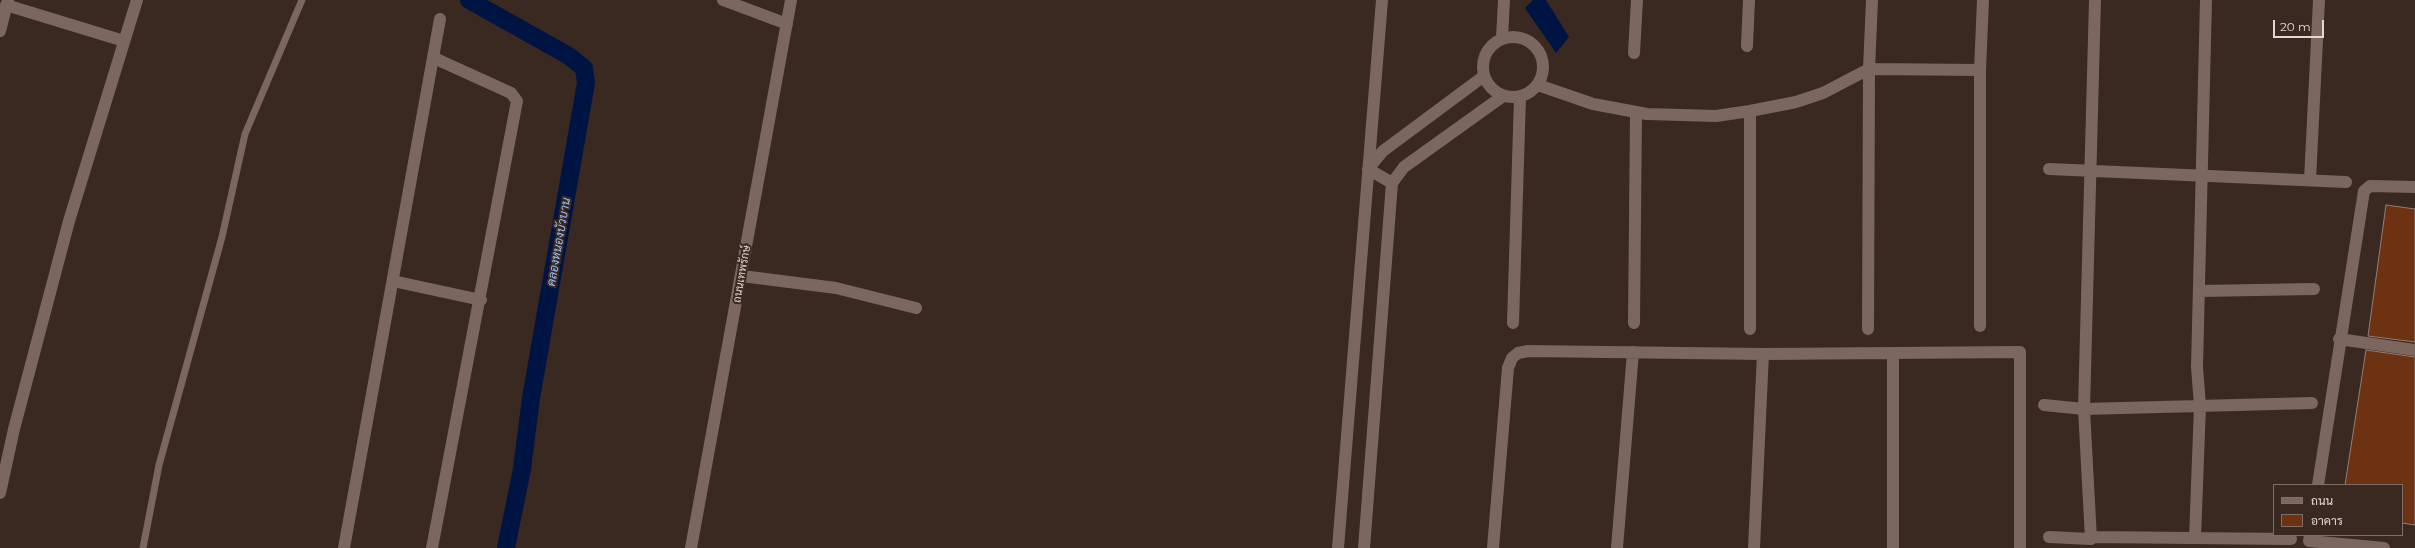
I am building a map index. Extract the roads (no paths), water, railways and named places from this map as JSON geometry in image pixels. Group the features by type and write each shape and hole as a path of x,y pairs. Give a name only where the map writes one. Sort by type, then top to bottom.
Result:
{"street":[{"path":"0,493 2,469 69,221 137,0"},
{"path":"723,0 787,24"},
{"name":"ถนนเทพรักษ์","path":"691,548 742,276 791,0"},
{"path":"1338,548 1382,0"},
{"path":"1502,38 1504,0"},
{"path":"1634,53 1637,0"},
{"path":"1747,46 1749,0"},
{"path":"1868,329 1869,69 1872,0"},
{"path":"1980,326 1980,70 1983,0"},
{"path":"2093,541 2084,409 2095,0"},
{"path":"2201,541 2200,406 2197,367 2206,0"},
{"path":"2310,180 2319,0"},
{"path":"0,31 7,3 124,41"},
{"path":"344,548 440,19"},
{"path":"1521,37 1537,48 1543,66 1538,85 1530,93 1520,97 1503,96 1491,89 1484,76 1483,60 1487,51 1502,38 1521,37"},
{"path":"432,548 481,300 517,101 511,93 434,58"},
{"path":"1538,85 1593,104 1636,113 1696,116 1750,112 1796,102 1823,93 1869,69 1980,70"},
{"path":"1368,169 1383,151 1484,76"},
{"path":"1364,548 1392,183 1404,167 1503,96"},
{"path":"1512,323 1520,97"},
{"path":"1750,112 1750,329"},
{"path":"1634,323 1636,113"},
{"path":"1368,169 1392,183"},
{"path":"2049,169 2346,182"},
{"path":"2318,484 2339,339 2364,191 2370,186 2415,188"},
{"path":"742,276 836,288 916,308"},
{"path":"393,281 481,300"},
{"path":"2199,291 2314,289"},
{"path":"2339,339 2415,350"},
{"path":"1493,548 1508,368 1512,358 1518,353 1528,351 1763,354 2020,352 2020,548"},
{"path":"1616,548 1633,352"},
{"path":"1893,353 1893,548"},
{"path":"1754,548 1763,354"},
{"path":"2044,405 2084,409 2312,403"},
{"path":"2049,537 2093,541 2291,539"},
{"path":"2310,538 2384,548"}],"lane":[{"path":"143,548 159,465 222,237 245,134 302,0"}],"water":[{"path":"1533,0 1546,0 1569,37 1556,53 1525,8"}],"waterway":[{"name":"คลองหนองบัวบาน","path":"469,0 569,56 584,68 586,83 531,398 522,469 506,548"}]}
